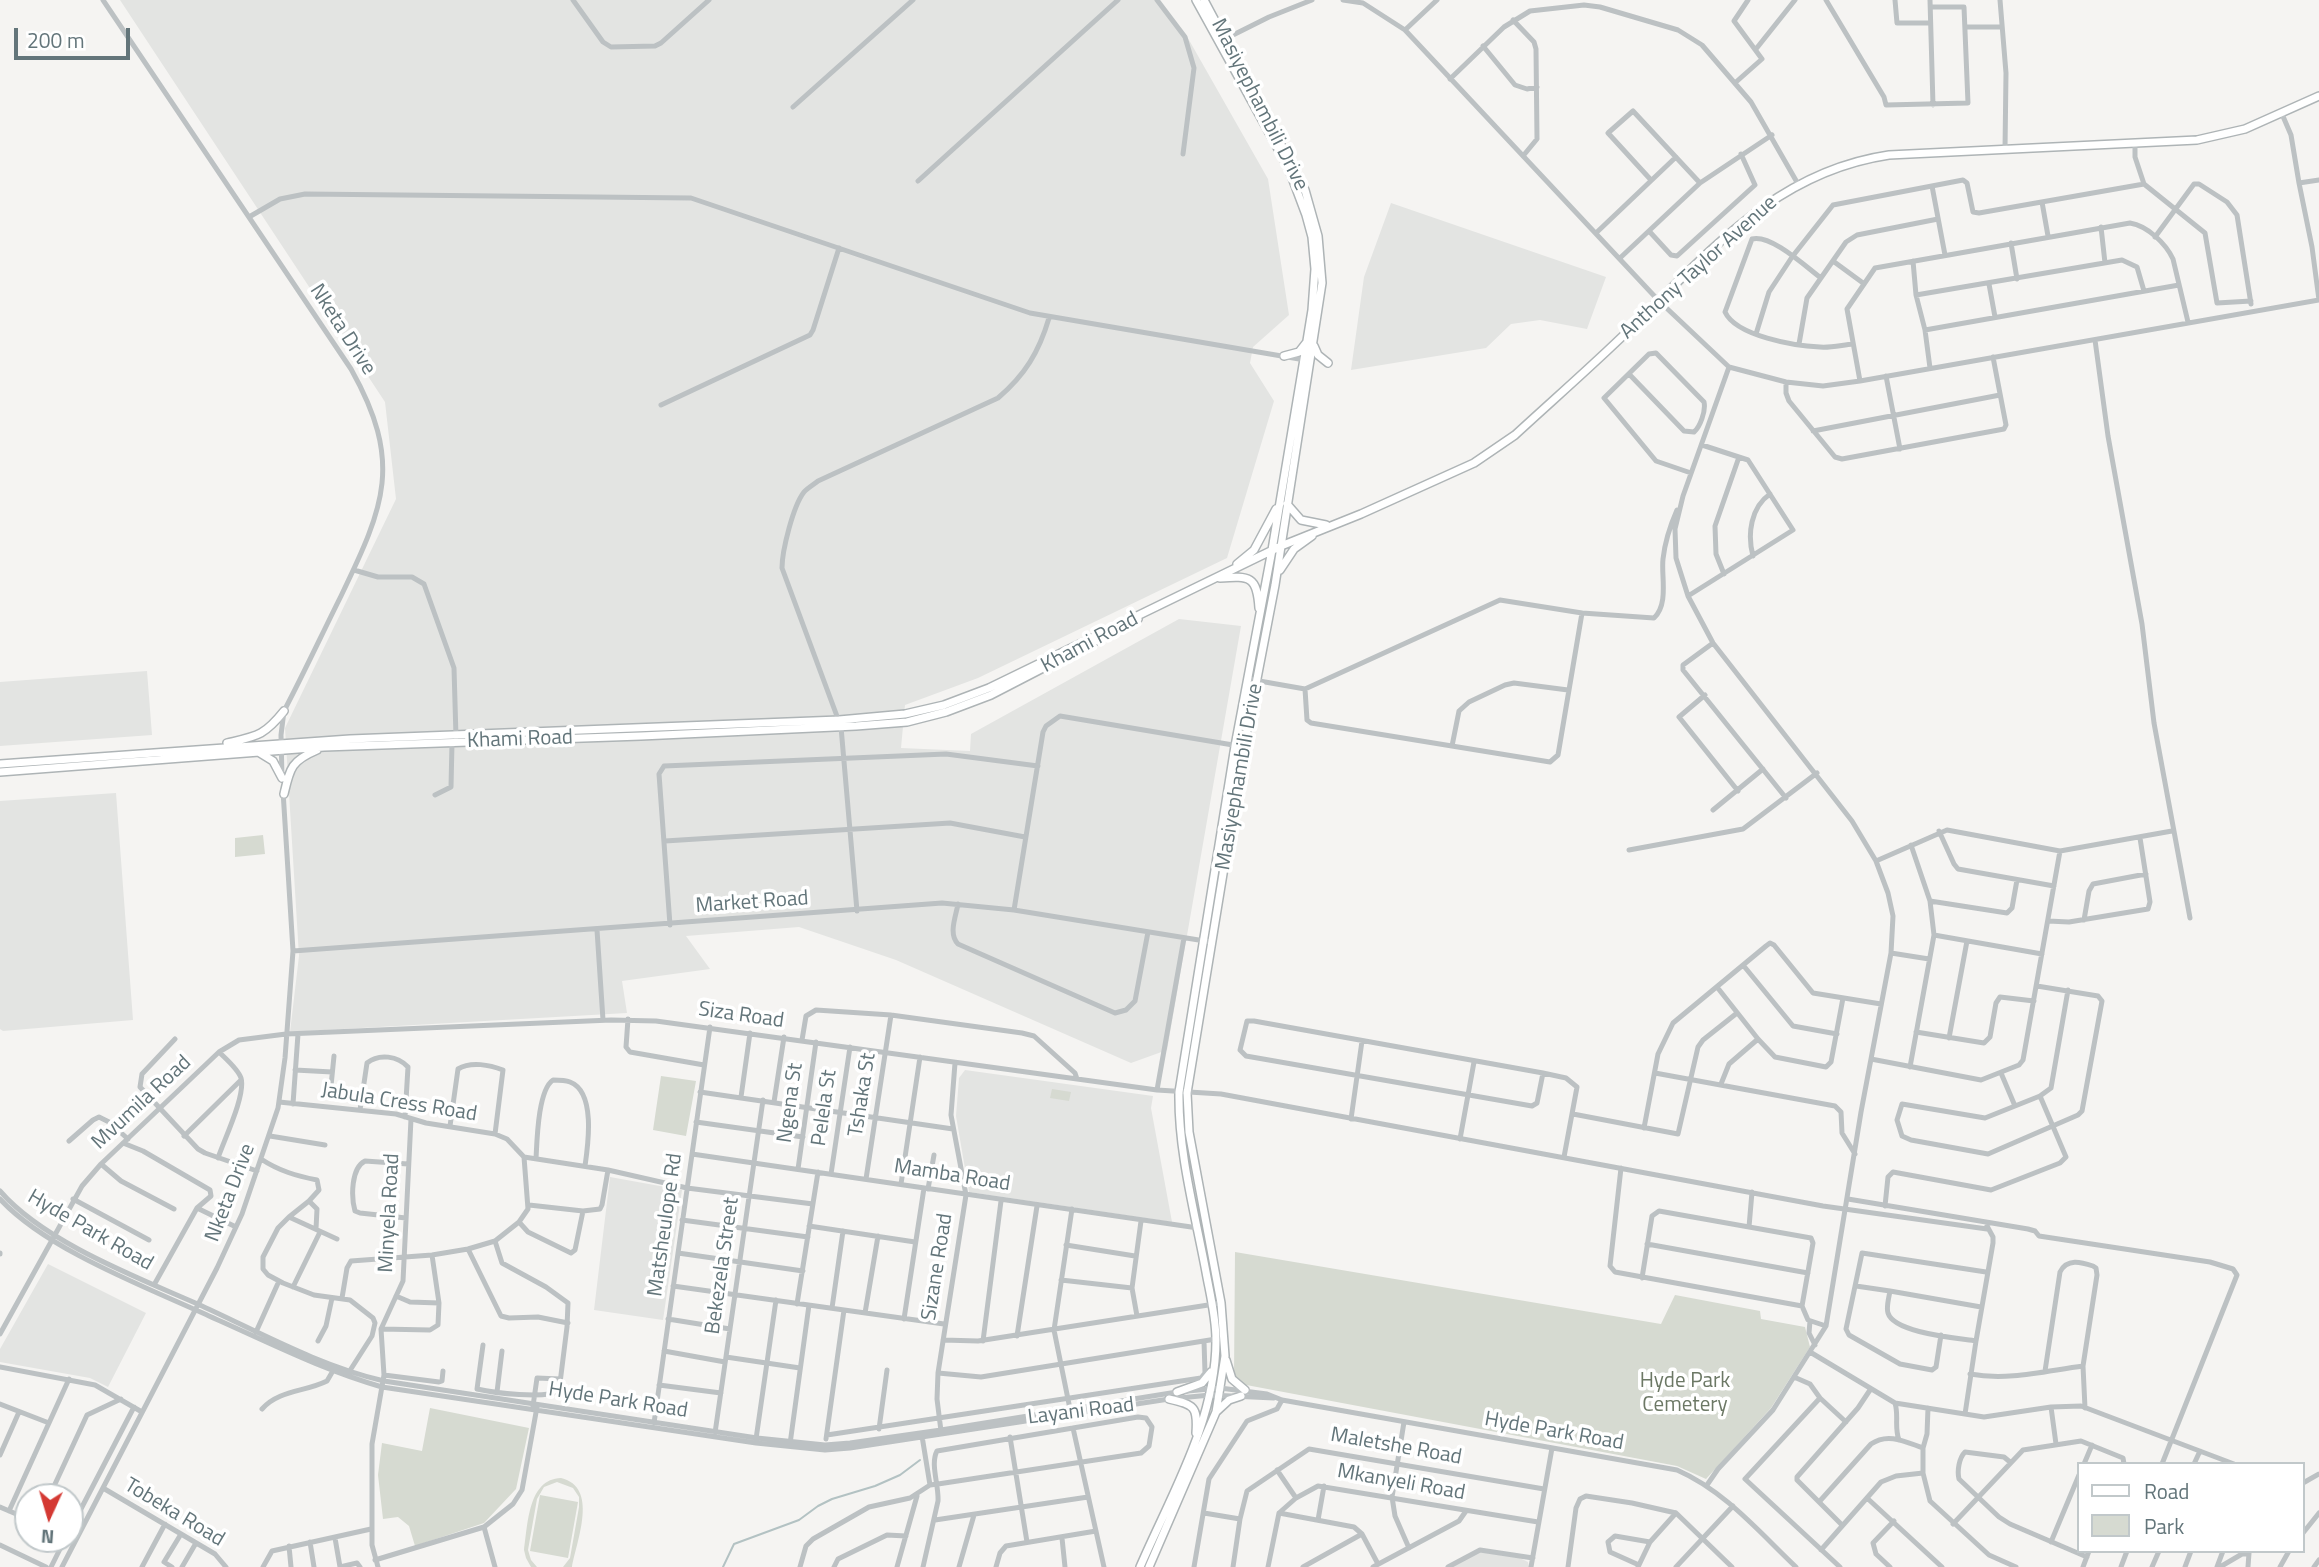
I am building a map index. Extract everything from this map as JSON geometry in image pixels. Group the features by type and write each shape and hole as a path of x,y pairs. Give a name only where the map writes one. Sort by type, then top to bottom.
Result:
{"main road":[{"name":"Masiyephambili Drive","path":"1196,0 1223,40"},
{"name":"Masiyephambili Drive","path":"1204,0 1223,40 1293,165 1312,212 1321,252 1322,284 1259,618 1253,680"},
{"name":"Anthony Taylor Avenue","path":"1330,524 1416,490 1499,448 1754,212 1798,184 1835,167 1864,159 1911,153 2135,145 2197,140 2245,129 2319,96"},
{"path":"1310,344 1318,355 1329,363 1306,373 1285,357 1310,344"},
{"name":"Masiyephambili Drive","path":"1149,1567 1216,1412 1214,1368 1217,1304 1198,1228 1181,1132 1183,1093 1240,746 1275,585 1281,546 1283,502"},
{"path":"1226,573 1254,550 1283,502 1301,520 1330,524"},
{"path":"1226,573 1330,524"},
{"path":"1275,585 1283,564 1294,549 1330,524"},
{"name":"Khami Road","path":"0,764 209,748 907,722 968,705 1115,633 1147,613 1226,573"},
{"path":"1216,578 1244,577 1255,583 1259,618"},
{"path":"209,748 262,734 284,711"},
{"name":"Khami Road","path":"0,772 257,752 281,746 324,747 454,740"},
{"path":"284,793 290,769 295,761 324,747"},
{"path":"257,752 269,757 282,778"},
{"name":"Masiyephambili Drive","path":"1140,1567 1215,1392 1225,1356 1208,1228 1183,1093"},
{"path":"1216,1412 1229,1400 1243,1393 1232,1379 1225,1356"},
{"path":"1177,1392 1205,1381 1214,1368"},
{"path":"1169,1399 1194,1409 1197,1416 1195,1440"}],"street":[{"name":"Nketa Drive","path":"84,1518 103,1488 198,1307 236,1227 270,1136 279,1102 293,951 282,778 284,711 374,524 381,493 383,457 377,424 351,369 103,0"},
{"path":"573,0 603,42 618,49 655,46 661,43 709,0"},
{"path":"793,107 913,0"},
{"path":"918,181 1118,0"},
{"path":"1157,0 1185,37 1194,68 1183,154"},
{"path":"1223,40 1312,0"},
{"path":"1343,0 1364,1 1405,30 1659,301 1729,367 1786,382 1823,386 1860,382 2319,300 2291,135 2282,114"},
{"path":"1736,82 1760,62 1761,56 1734,21 1748,0"},
{"path":"1756,49 1795,0"},
{"path":"1826,0 1884,97 1886,106 1933,105 1968,103 1964,6 1930,3 1933,105"},
{"path":"1895,0 1897,23 1930,23"},
{"path":"2000,0 2006,73 2005,149"},
{"path":"1405,30 1433,1"},
{"path":"1450,79 1513,20 1530,11 1584,3 1678,30 1702,45 1736,82 1772,135 1798,184"},
{"path":"1513,20 1535,45 1537,139 1523,156"},
{"path":"1966,27 2001,27"},
{"path":"1483,46 1516,85 1527,89 1537,87"},
{"path":"1651,180 1608,133 1629,112 1636,112 1700,183"},
{"path":"1620,258 1700,183 1772,135"},
{"path":"2135,145 2135,156 2144,184 2205,233 2219,317"},
{"path":"1649,231 1671,255 1677,256 1755,185 1741,154"},
{"path":"1596,233 1676,157"},
{"path":"1756,334 1769,292 1792,257 1838,202 1966,180 1973,212 1976,213 2144,184"},
{"path":"2299,183 2319,180"},
{"path":"2155,237 2192,185 2196,184 2227,202 2235,210 2252,311"},
{"path":"1932,186 1945,255"},
{"path":"249,217 280,199 305,194 677,197 704,201 1049,318 1308,360"},
{"path":"2042,202 2048,236"},
{"path":"1799,344 1807,298 1846,242 1857,235 1938,219"},
{"path":"1860,382 1847,309 1875,268 2048,236 2136,223 2169,250 2188,322"},
{"path":"2101,227 2105,263"},
{"path":"1821,278 1780,247 1760,239 1752,239 1725,312 1736,326 1756,334 1821,348 1853,344"},
{"path":"2011,243 2017,279"},
{"path":"660,405 810,335 814,330 839,248"},
{"path":"1916,295 2122,260 2137,267 2144,291"},
{"path":"1833,261 1863,283"},
{"path":"1913,261 1916,295 1925,330 1930,368"},
{"path":"1989,284 1995,317"},
{"path":"1925,330 2179,285"},
{"path":"2217,303 2251,301"},
{"path":"857,911 840,723 782,568 786,543 801,497 818,481 998,398 1012,386 1037,353 1049,318"},
{"path":"2095,340 2108,436 2142,624 2154,723 2190,918"},
{"path":"1629,374 1684,431 1694,432 1697,429 1705,408 1704,402 1656,353 1649,354 1606,394 1605,400 1656,461 1691,473"},
{"path":"1786,382 1789,401 1839,459 2004,429 2006,425 1993,357"},
{"path":"1253,680 1305,689 1500,600 1582,613 1650,619 1658,614 1664,586 1663,561 1668,530 1683,496 1729,367"},
{"path":"1886,376 1900,449"},
{"path":"1814,431 2000,395"},
{"path":"1688,596 1793,530 1748,460 1702,445"},
{"path":"1724,574 1716,554 1715,526 1739,457"},
{"path":"1753,556 1750,529 1760,501 1770,494"},
{"path":"1683,496 1675,529 1676,558 1688,596 1713,643 1852,821 1876,860 1893,916 1891,953 1826,1326 1773,1410 1726,1460 1707,1485"},
{"path":"354,570 379,577 412,577 424,584 454,668 451,787 435,795"},
{"path":"1305,689 1305,713 1311,723 1550,762 1558,755 1582,613"},
{"path":"1713,643 1682,667 1786,798"},
{"path":"1452,746 1459,710 1468,702 1511,683 1568,691"},
{"path":"1705,695 1679,717 1738,790"},
{"path":"1014,910 1043,732 1060,716 1240,746"},
{"path":"670,925 659,774 664,766 946,754 1038,766"},
{"path":"1713,810 1763,769"},
{"path":"1629,850 1739,831 1817,773"},
{"path":"665,841 950,823 1025,837"},
{"path":"1876,860 1939,831 1952,830 2060,851 2172,831"},
{"path":"1939,831 1958,869 2054,886"},
{"path":"2048,921 2063,923 2148,909 2150,902 2140,838"},
{"path":"1910,1067 1934,935 1930,901 1911,845"},
{"path":"1871,1059 1981,1080 2019,1065 2023,1059 2037,986 2060,851"},
{"path":"2084,920 2089,891 2093,884 2146,874"},
{"path":"1930,901 2007,913 2012,908 2017,880"},
{"name":"Market Road","path":"293,951 933,904 1014,910 1207,941"},
{"path":"958,904 953,933 953,940 958,944 1115,1013 1126,1010 1135,1001 1148,932"},
{"path":"597,930 603,1020"},
{"path":"1934,935 2042,954"},
{"path":"1157,1090 1184,938"},
{"path":"1949,1038 1967,941"},
{"path":"1644,1128 1658,1054 1672,1023 1770,943 1813,993 1881,1004"},
{"path":"1891,953 1929,959"},
{"path":"1743,965 1793,1026 1837,1034"},
{"path":"2037,986 2068,990 2098,996 2102,1004 2085,1105 2078,1115 1988,1154 1905,1139 1898,1126 1900,1106 1906,1104 1985,1118 2040,1096 2051,1088 2068,990"},
{"path":"1717,987 1775,1057 1826,1067 1831,1062 1843,998"},
{"path":"1916,1032 1984,1043 1990,1037 1996,1003 2000,998 2034,1001"},
{"path":"802,1040 806,1016 812,1011 835,1010 891,1015 1034,1036 1075,1073 1077,1079"},
{"path":"1573,1114 1678,1134 1698,1047 1737,1013"},
{"name":"Tshaka St","path":"866,1178 891,1015"},
{"name":"Siza Road","path":"286,1034 603,1020 710,1027 1157,1090 1221,1094 1846,1209 1987,1226"},
{"path":"628,1020 625,1045 630,1052 704,1065"},
{"path":"1543,1073 1535,1105 1467,1096 1246,1056 1240,1051 1247,1021 1543,1073 1566,1078 1577,1087 1564,1157"},
{"name":"Matsheulope Rd","path":"653,1425 710,1027"},
{"path":"741,1097 750,1033"},
{"name":"Mvumila Road","path":"0,1334 73,1199 101,1164 219,1052 239,1040 286,1034"},
{"path":"293,1104 298,1034"},
{"path":"774,1102 784,1037"},
{"path":"1721,1084 1729,1064 1758,1039"},
{"path":"174,1040 140,1077 140,1087 198,1149 257,1171"},
{"path":"1351,1119 1362,1041"},
{"name":"Ngena St","path":"798,1169 816,1042"},
{"name":"Pelela St","path":"831,1174 850,1047"},
{"path":"218,1158 239,1098 241,1080 239,1074 219,1052"},
{"path":"331,1086 334,1056"},
{"name":"Minyela Road","path":"360,1110 367,1063 377,1057 402,1061 408,1067 408,1164 402,1286 381,1329 383,1381 372,1444 371,1529 378,1567"},
{"path":"901,1184 920,1057"},
{"path":"1460,1139 1474,1062"},
{"name":"Sizane Road","path":"941,1432 937,1399 938,1373 965,1195 951,1103 955,1063"},
{"path":"450,1126 458,1069 473,1064 489,1066 503,1070 495,1134"},
{"path":"295,1070 332,1072"},
{"path":"1655,1073 1838,1107 1841,1112 1842,1133 1855,1154"},
{"path":"2001,1073 2015,1107"},
{"path":"184,1136 241,1080"},
{"path":"536,1159 545,1088 553,1080 564,1080 578,1087 588,1112 589,1134 585,1166"},
{"path":"701,1092 953,1129"},
{"path":"1885,1206 1888,1177 1893,1172 1991,1190 2060,1163 2066,1157 2040,1096"},
{"name":"Bekezela Street","path":"715,1434 763,1100"},
{"name":"Jabula Cress Road","path":"279,1102 360,1110 495,1134 507,1139 524,1157"},
{"path":"69,1141 99,1117 108,1122 126,1141 210,1191 211,1196 197,1208 154,1286"},
{"path":"696,1122 803,1137"},
{"path":"270,1136 325,1145"},
{"name":"Mamba Road","path":"692,1154 866,1178 1001,1201 1208,1228"},
{"path":"904,1319 915,1241 934,1155"},
{"path":"342,1298 347,1268 351,1261 404,1259 468,1249 495,1241 519,1222 529,1205 524,1157 608,1170 687,1188 813,1204"},
{"path":"261,1160 278,1170 317,1180 319,1190 278,1228 262,1262 263,1269 279,1281 320,1297 342,1298 357,1305 373,1318 375,1323 372,1336 349,1371"},
{"path":"406,1218 360,1213 355,1210 353,1202 356,1170 360,1163 365,1161 408,1164"},
{"path":"101,1164 121,1181 174,1209"},
{"path":"1621,1168 1610,1266 1621,1274 1802,1306"},
{"path":"529,1205 595,1211 602,1205 608,1170"},
{"path":"797,1304 818,1172"},
{"name":"Hyde Park Road","path":"0,1191 53,1236 255,1334 334,1369 383,1381 535,1407 756,1440 825,1447 1215,1392"},
{"path":"1749,1227 1752,1192"},
{"name":"Hyde Park Road","path":"0,1199 20,1217 124,1277 198,1307"},
{"path":"73,1199 149,1240"},
{"path":"1848,1199 1987,1226 2028,1229 2039,1236 2210,1262 2233,1269 2237,1275 2163,1462"},
{"path":"293,1287 318,1231 317,1209 309,1201"},
{"path":"983,1341 1001,1201"},
{"path":"1017,1336 1037,1206"},
{"path":"197,1208 236,1227"},
{"path":"1070,1409 1054,1330 1072,1209"},
{"path":"519,1222 528,1231 571,1252 575,1250 583,1211"},
{"path":"1642,1278 1652,1216 1659,1211 1811,1238 1813,1243 1802,1306 1810,1321 1809,1333 1815,1345"},
{"path":"289,1217 337,1240"},
{"path":"682,1220 808,1237"},
{"path":"1138,1316 1132,1288 1141,1221"},
{"path":"809,1226 915,1241"},
{"path":"1965,1414 1986,1272 1993,1243 1987,1226"},
{"path":"832,1308 843,1231"},
{"path":"864,1313 878,1236"},
{"path":"483,1345 476,1388 478,1390 557,1393 569,1305 566,1300 502,1263 495,1241"},
{"path":"1647,1244 1808,1273"},
{"path":"1066,1245 1135,1255"},
{"path":"468,1249 501,1316 538,1317 568,1323"},
{"path":"678,1253 803,1271"},
{"path":"1941,1335 1935,1370 1900,1364 1847,1332 1862,1253 1986,1272"},
{"path":"381,1329 434,1329 439,1321 439,1303 432,1255"},
{"path":"2045,1371 2060,1272 2063,1266 2071,1262 2089,1265 2098,1271 2083,1366 2085,1408"},
{"path":"1061,1280 1132,1288"},
{"path":"255,1334 279,1281"},
{"path":"673,1286 944,1324"},
{"path":"1856,1286 1981,1307"},
{"path":"1890,1291 1887,1312 1890,1317 1912,1331 1976,1341"},
{"path":"396,1296 410,1302 439,1303"},
{"path":"318,1341 326,1326 332,1298"},
{"path":"756,1440 776,1300"},
{"path":"943,1340 983,1341 1217,1304"},
{"path":"790,1444 809,1305"},
{"path":"825,1447 844,1310"},
{"path":"668,1319 730,1329"},
{"path":"1810,1321 1826,1326"},
{"path":"938,1373 981,1377 1216,1339"},
{"path":"827,1435 1201,1378 1205,1373 1204,1341"},
{"path":"497,1392 502,1351"},
{"path":"664,1351 800,1368"},
{"path":"1810,1352 1895,1403 1984,1417 2073,1405 2229,1462"},
{"path":"1970,1374 1994,1378 2083,1366"},
{"path":"0,1367 101,1387 142,1412"},
{"path":"262,1409 268,1402 284,1394 327,1381 334,1369"},
{"name":"Hyde Park Road","path":"334,1369 383,1381"},
{"path":"879,1429 887,1370"},
{"path":"383,1381 439,1382 442,1381 443,1371"},
{"path":"1794,1377 1810,1384 1820,1398 1846,1422"},
{"path":"375,1560 484,1527 513,1504 522,1490 537,1378 560,1379"},
{"path":"9,1511 69,1379"},
{"path":"659,1385 721,1393"},
{"path":"1842,1525 1797,1477 1858,1408 1870,1390"},
{"name":"Hyde Park Road","path":"941,1432 1177,1392 1243,1393 1677,1470 1707,1485 1733,1506 1796,1567"},
{"path":"1820,1398 1745,1479 1840,1567"},
{"path":"55,1483 87,1415 121,1399"},
{"path":"1194,1567 1207,1485 1247,1421 1276,1409 1282,1400"},
{"path":"1895,1403 1899,1440"},
{"path":"0,1404 49,1423"},
{"path":"84,1503 134,1407"},
{"path":"2051,1407 2056,1444"},
{"path":"1928,1408 1923,1474 1930,1501 1989,1555 2017,1567"},
{"path":"0,1455 19,1412"},
{"name":"Layani Road","path":"930,1485 938,1484 1015,1472 1079,1463 1145,1451 1151,1440 1152,1427 1146,1418 1138,1417 937,1451 934,1455 938,1484"},
{"path":"1404,1422 1392,1497 1395,1516 1409,1548"},
{"path":"1073,1428 1104,1567"},
{"path":"800,1567 806,1546 813,1539 869,1507 918,1495 930,1485 922,1435"},
{"path":"1010,1437 1027,1542"},
{"path":"1819,1502 1871,1444 1880,1438 1899,1440 1923,1448"},
{"path":"1953,1524 2023,1450 2075,1441 2123,1458 2124,1462"},
{"path":"2085,1462 2092,1445"},
{"path":"1531,1567 1552,1448"},
{"name":"Maletshe Road","path":"1233,1567 1247,1491 1305,1451 1314,1449 1544,1489"},
{"path":"2195,1462 2200,1451"},
{"path":"2010,1462 2004,1457 1965,1452 1962,1455 1959,1479 1977,1498 2010,1524 2078,1551"},
{"path":"1277,1470 1296,1498"},
{"path":"1821,1550 1881,1482 1888,1478 1923,1474"},
{"path":"2051,1542 2078,1477"},
{"path":"923,1567 935,1520 938,1484"},
{"path":"1318,1520 1324,1486"},
{"name":"Mkanyeli Road","path":"1279,1513 1296,1498 1315,1487 1324,1486 1538,1522"},
{"name":"Tobeka Road","path":"103,1488 219,1557 226,1567"},
{"path":"897,1567 918,1495"},
{"path":"1568,1567 1576,1508 1580,1499 1586,1496 1676,1513 1724,1564 1732,1567"},
{"path":"935,1520 1088,1497"},
{"path":"1867,1498 1942,1567"},
{"path":"1676,1567 1733,1506"},
{"path":"0,1507 14,1513"},
{"path":"1268,1567 1279,1513 1354,1527 1363,1534 1376,1565 1459,1521 1466,1511"},
{"path":"1204,1513 1240,1518"},
{"path":"1650,1542 1615,1536 1608,1542 1610,1552 1638,1566 1650,1542 1676,1513"},
{"path":"2305,1530 2319,1513"},
{"path":"959,1567 974,1515"},
{"path":"1891,1567 1876,1554 1873,1543 1894,1521"},
{"path":"142,1567 164,1524"},
{"path":"484,1527 493,1566"},
{"path":"263,1567 272,1551 371,1529"},
{"path":"996,1567 1000,1553 1006,1546 1096,1531"},
{"path":"172,1567 163,1565 181,1534"},
{"path":"1303,1567 1363,1534"},
{"path":"834,1567 838,1559 887,1535 906,1536"},
{"path":"335,1538 340,1567 357,1563 360,1567"},
{"path":"1062,1538 1065,1567"},
{"path":"310,1542 314,1567"},
{"path":"182,1567 196,1543"},
{"path":"0,1545 46,1567"},
{"path":"289,1546 292,1567"},
{"path":"1448,1567 1480,1550 1533,1558"},
{"path":"2219,1567 2242,1554 2250,1553 2248,1567"},
{"path":"2083,1567 2088,1554"},
{"path":"2314,1567 2319,1560"}],"shaded area":[{"path":"120,0 1159,0 1189,40 1268,179 1289,315 1253,347 1250,363 1274,401 1227,558 978,678 905,705 901,748 970,751 971,734 1179,619 1241,626 1167,1050 1131,1063 896,960 799,927 686,936 710,969 622,981 627,1013 290,1032 299,956 285,728 396,499 385,402"},
{"path":"1391,203 1606,277 1587,329 1540,320 1511,324 1486,348 1351,370 1364,277"},
{"path":"147,671 152,735 0,746 0,682"},
{"path":"116,793 133,1020 3,1031 0,1029 0,801"},
{"path":"965,1070 1153,1096 1151,1108 1172,1222 969,1192 956,1116 959,1078"},
{"path":"610,1177 682,1190 663,1320 594,1310"},
{"path":"48,1264 146,1313 108,1387 90,1378 0,1362 0,1349"},
{"path":"1480,1552 1520,1558 1528,1562 1529,1567 1452,1567"}],"green space":[{"path":"263,835 265,854 235,857 235,838"},
{"path":"661,1076 696,1081 686,1136 653,1130"},
{"path":"1052,1089 1071,1092 1069,1101 1050,1098"},
{"name":"Hyde Park Cemetery","path":"1235,1252 1661,1324 1675,1295 1760,1311 1761,1319 1805,1327 1810,1347 1771,1408 1706,1479 1677,1466 1241,1384 1234,1377"},
{"path":"430,1408 529,1428 516,1489 484,1523 415,1546 409,1526 398,1517 383,1519 378,1475 382,1443 422,1451"},
{"path":"561,1478 573,1483 582,1503 581,1529 572,1567 563,1567 570,1558 579,1497 573,1488 557,1482 544,1487 537,1499 528,1550 537,1567 531,1567 524,1550 532,1505 542,1486 550,1480"},
{"path":"540,1495 578,1502 568,1558 530,1551"}],"waterway":[{"path":"723,1567 734,1544 799,1520 832,1499 900,1475 920,1460"}]}
